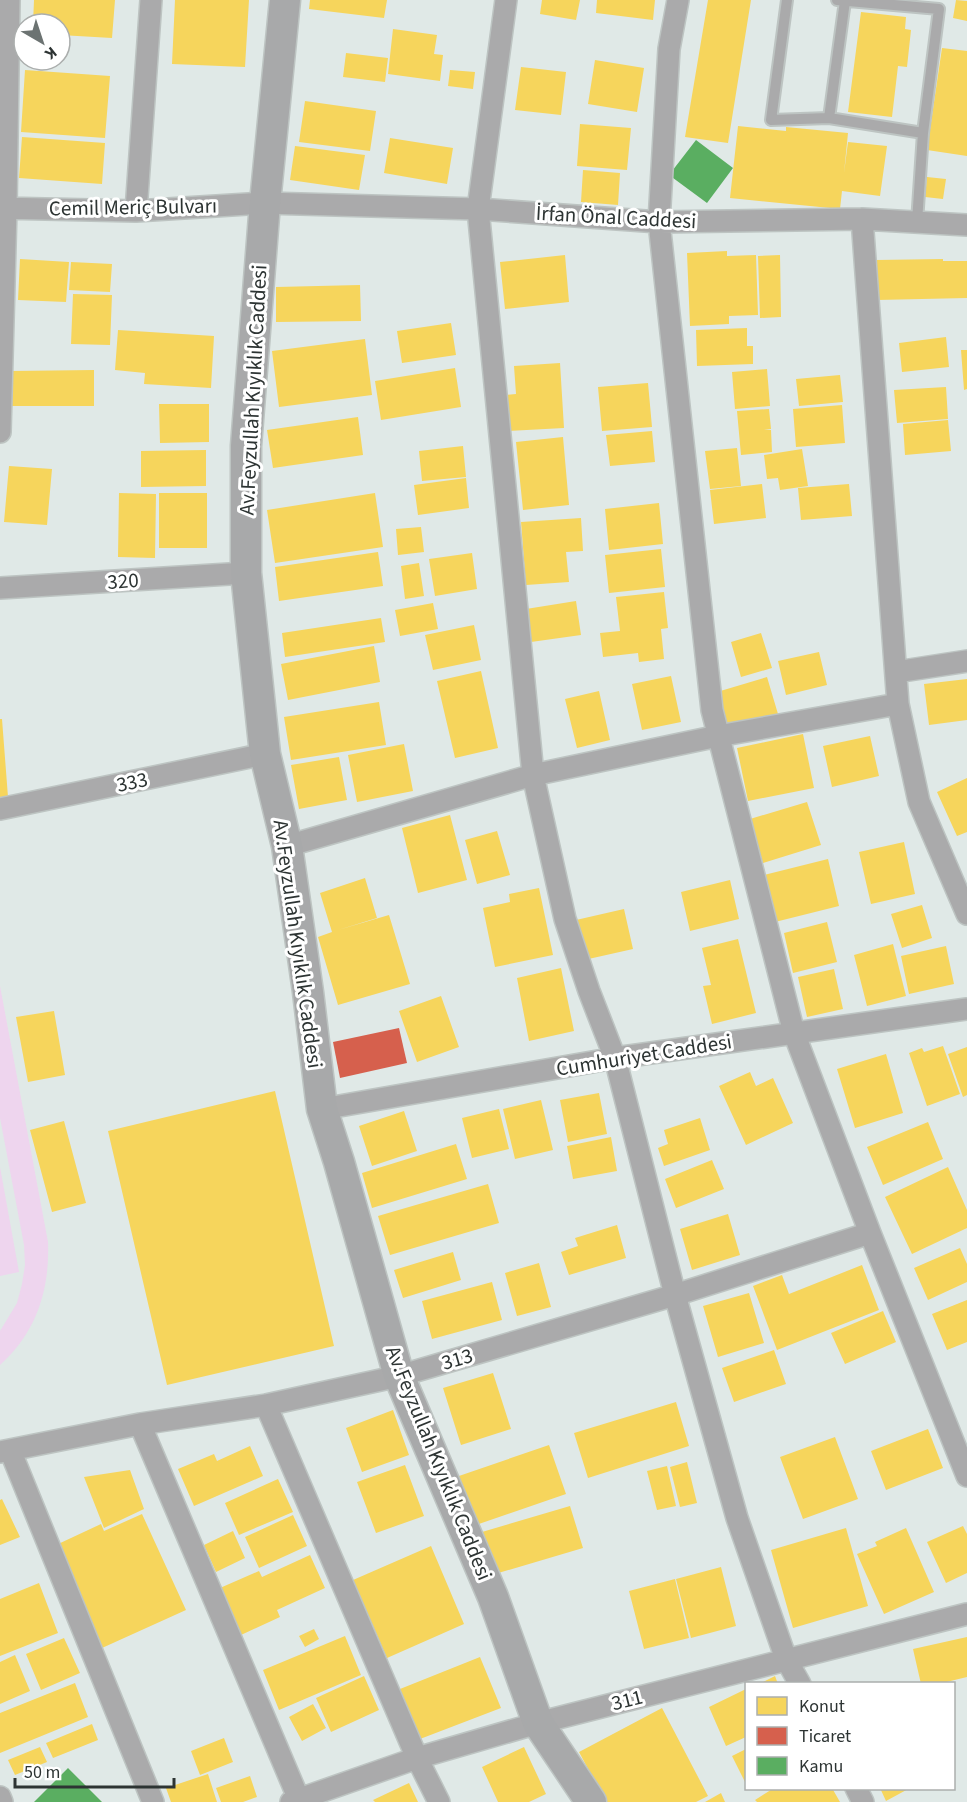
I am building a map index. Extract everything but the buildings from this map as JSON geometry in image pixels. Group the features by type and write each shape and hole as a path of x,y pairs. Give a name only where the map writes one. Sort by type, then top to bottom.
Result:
{"street":[{"path":"0,432 9,0"},
{"path":"136,211 151,0"},
{"name":"Av.Feyzullah Kıyıklık Caddesi","path":"285,0 265,203 246,446 246,573 265,754 287,846 322,1109 399,1376 493,1597 538,1723 591,1802"},
{"path":"506,0 478,209 533,775 566,919 589,991 615,1058 675,1294 737,1518 786,1659 799,1682"},
{"path":"678,0 669,49 659,222 712,710 794,1033 870,1233 966,1469"},
{"name":"Cemil Meriç Bulvarı","path":"3,208 136,211 265,203"},
{"name":"İrfan Önal Caddesi","path":"265,203 478,209 659,222 862,219 967,225"},
{"path":"862,219 898,704 919,802 967,914"},
{"name":"320","path":"0,588 246,573"},
{"path":"896,672 967,661"},
{"path":"287,846 533,775 718,736 898,704"},
{"name":"333","path":"0,809 265,754"},
{"name":"Cumhuriyet Caddesi","path":"322,1109 615,1058 967,1009"},
{"name":"313","path":"5,1451 140,1424 266,1405 399,1376 870,1233"},
{"path":"266,1405 417,1758 440,1802"},
{"path":"140,1424 297,1801"},
{"path":"5,1451 153,1802"},
{"name":"311","path":"297,1801 417,1758 538,1723 967,1614"},
{"path":"0,1797 2,1802"}],"lane":[{"path":"787,0 771,120 829,118 923,133"},
{"path":"837,0 939,9 923,133 917,222"},
{"path":"829,118 845,1"}],"shaded area":[{"path":"0,986 48,1242 48,1260 43,1294 32,1325 0,1365 0,1331 17,1303 25,1265 24,1245 0,1118"},
{"path":"0,1167 19,1272 0,1276"}]}
